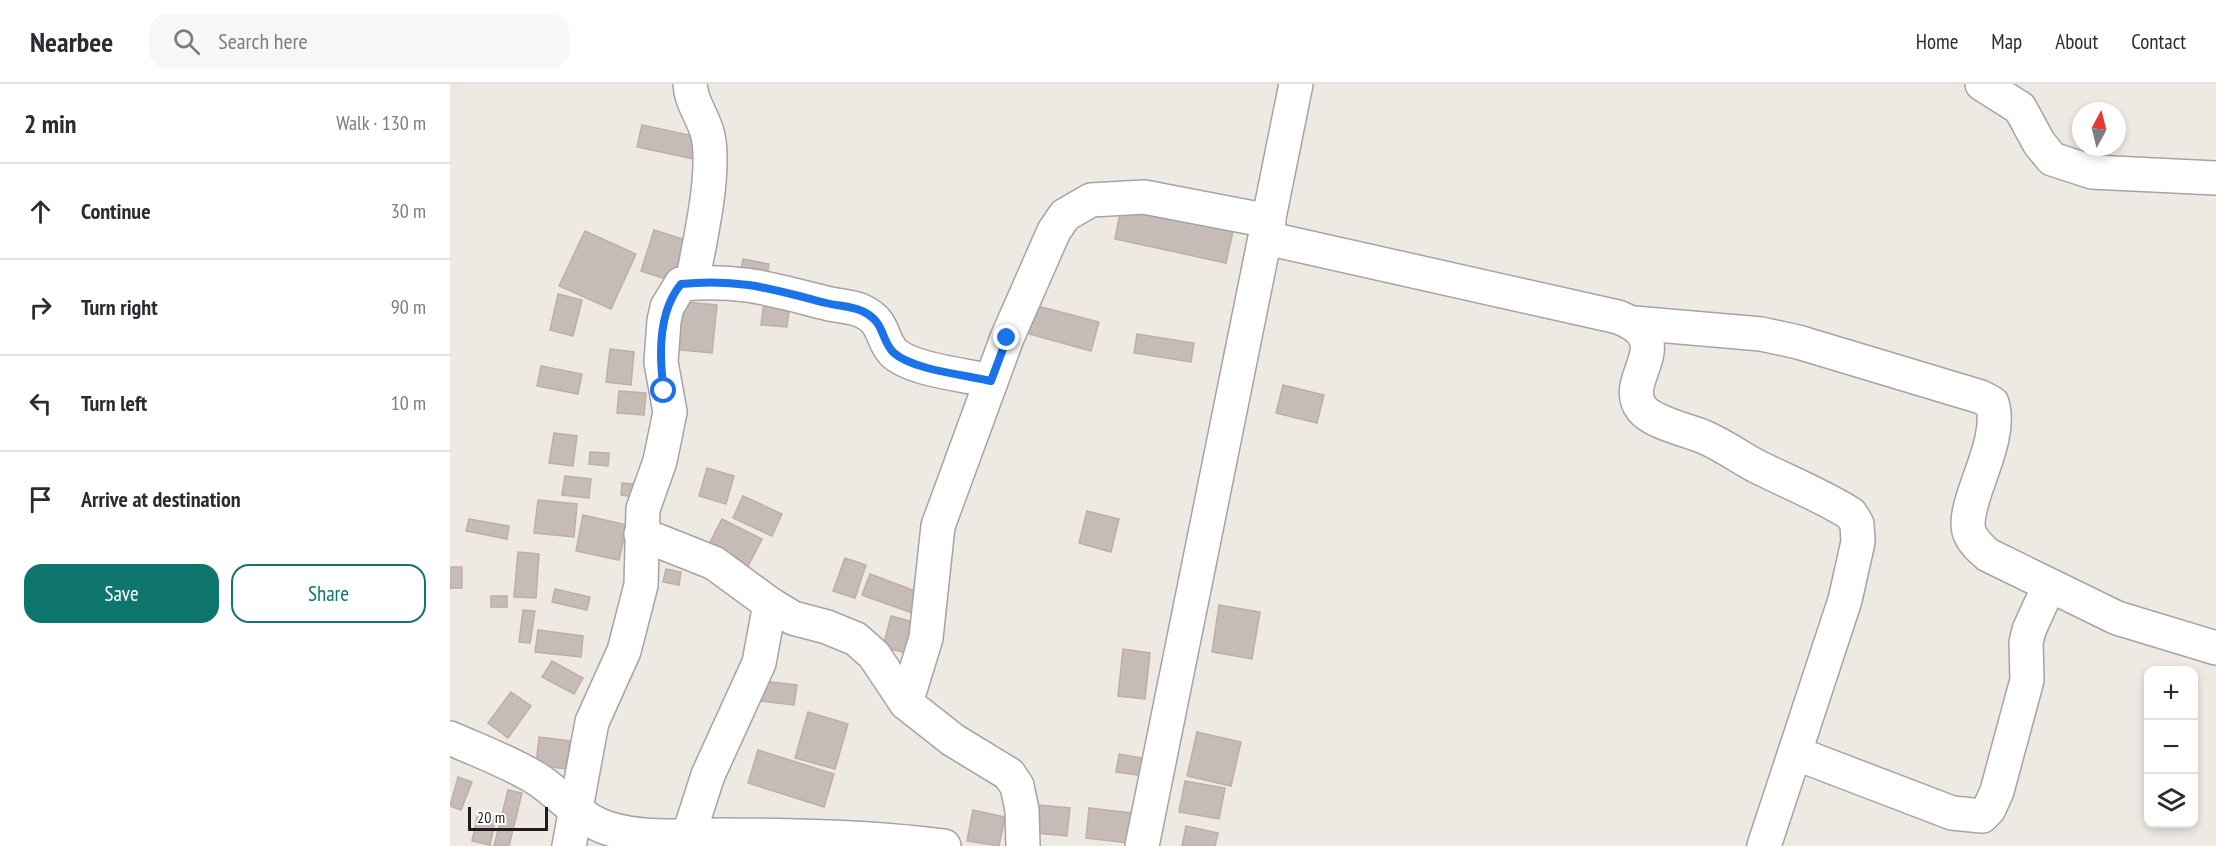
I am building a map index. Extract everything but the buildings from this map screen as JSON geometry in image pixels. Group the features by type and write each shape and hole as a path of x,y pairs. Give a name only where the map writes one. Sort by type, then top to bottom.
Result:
{"street":[{"path":"690,84 695,108 708,136 710,161 692,283"},
{"path":"1142,846 1296,84"},
{"path":"1982,84 2020,108 2039,143 2052,159 2092,172 2216,178"},
{"path":"906,704 926,638 932,595 933,554 938,526 991,381 1054,231 1065,215 1077,206 1091,200 1116,196 1144,197 1618,317 1634,323 1723,330 1798,342 1982,397 1992,403 1996,415 1996,426 1969,517 1970,535 1988,555 2117,618 2216,648"},
{"path":"569,846 592,722 624,651 636,610 644,566 641,534 643,509 660,461 670,412 661,362 667,307 681,284 728,281 755,285 860,310 881,326 888,347 896,355 912,363 991,381"},
{"path":"1634,323 1644,332 1647,344 1636,398 1642,410 1654,417 1704,436 1755,465 1834,503 1851,514 1857,524 1858,542 1845,600 1764,846"},
{"path":"641,534 714,563 793,618 827,627 856,639 874,655 906,704 953,740 1009,774 1017,786 1022,810 1023,846"},
{"path":"1795,753 1952,813 1982,816 1989,810 1997,791 2027,680 2026,644 2029,630 2049,586"},
{"path":"688,837 708,775 759,663 770,604"},
{"path":"450,738 523,771 554,791 575,811 604,827 624,833 688,837 821,836 944,846"}],"route":[{"path":"664,391 661,362 664,321 667,307 681,284 728,281 755,285 860,310 881,326 888,347 896,355 912,363 991,381 1007,338"}]}
